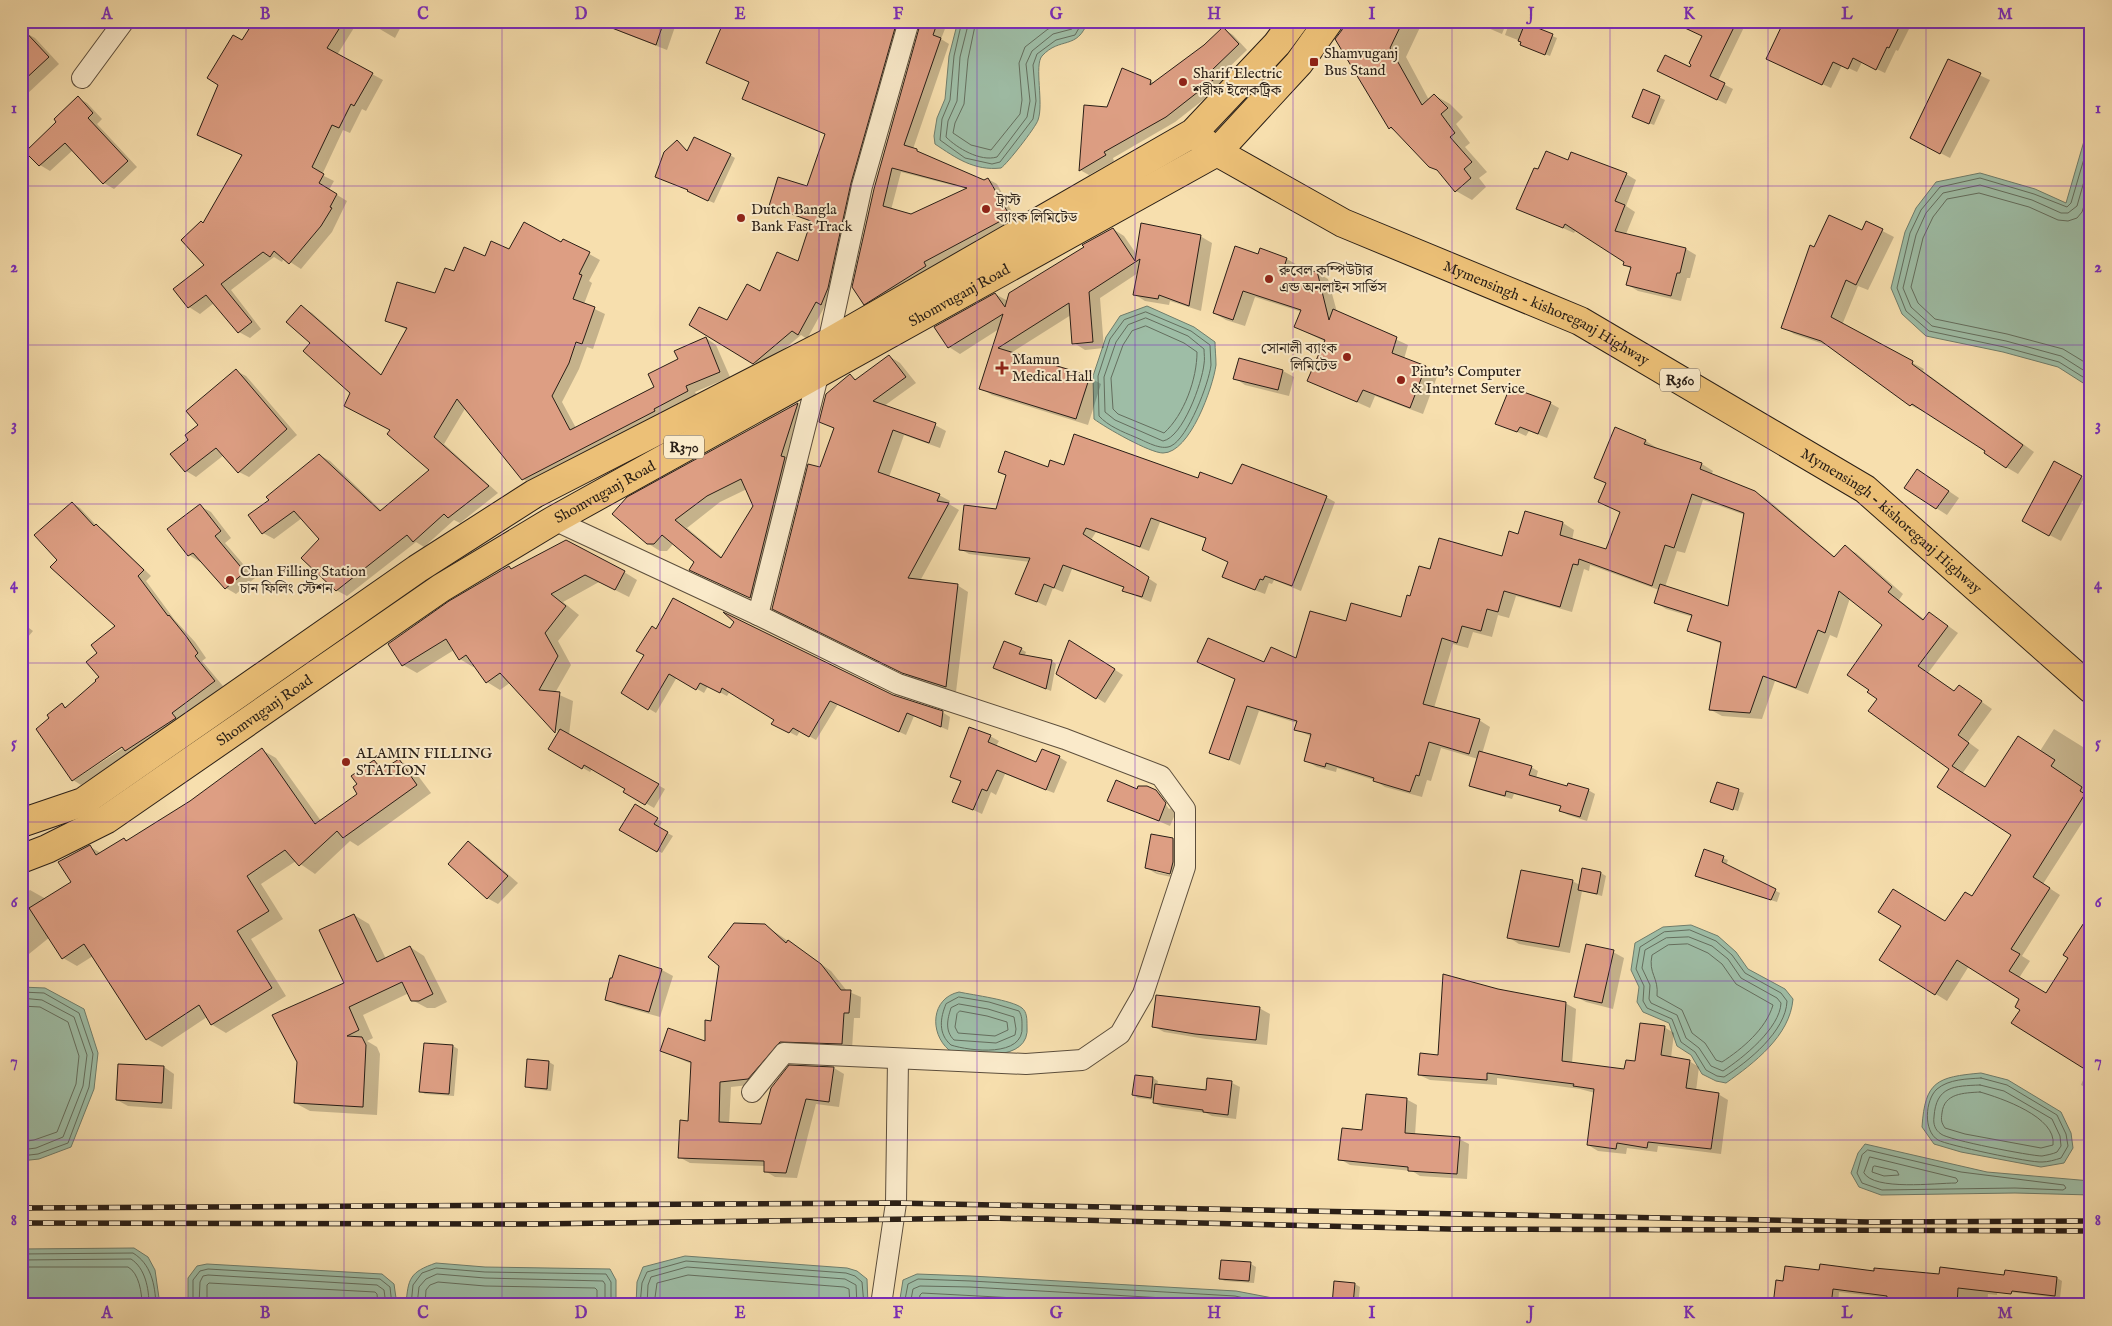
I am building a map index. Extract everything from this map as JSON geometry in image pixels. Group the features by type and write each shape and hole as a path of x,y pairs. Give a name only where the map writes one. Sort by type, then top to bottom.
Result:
{"main road":[{"name":"Shomvuganj Road","path":"21,823 83,802 417,569 534,494 828,343 1193,133 1277,44 1294,21"},
{"name":"Shomvuganj Road","path":"21,859 107,820 441,588 554,520 1217,152 1299,63 1329,21"},
{"path":"1193,133 1217,152"},
{"name":"Mymensingh - kishoreganj Highway","path":"1217,152 1343,223 1580,321 1865,489 2091,689"}],"street":[{"path":"82,78 124,21"},
{"path":"828,343 862,186 909,21"},
{"path":"758,615 820,372"},
{"path":"554,520 758,615 898,684 1064,739 1161,776 1185,809 1185,867 1143,994 1120,1034 1082,1060 1026,1064 784,1053 752,1092"},
{"path":"881,1305 896,1203 898,1059"}],"water":[{"path":"958,21 1088,21 1079,36 1055,46 1042,56 1039,68 1040,113 1038,120 1021,145 1001,168 974,165 958,159 935,144 934,136 937,118 945,99 949,56"},
{"path":"2091,117 2091,388 2058,367 2003,352 1926,336 1902,314 1891,288 1905,232 1916,208 1936,182 1980,173 2035,189 2066,203"},
{"path":"1147,306 1194,327 1215,342 1216,365 1205,403 1191,431 1182,442 1173,450 1163,453 1139,445 1094,419 1093,376 1106,337 1120,316"},
{"path":"1691,925 1718,936 1736,952 1748,969 1785,989 1793,999 1785,1025 1778,1037 1748,1067 1726,1083 1716,1081 1702,1074 1691,1055 1677,1046 1669,1023 1643,1012 1637,1002 1639,987 1631,970 1635,943 1663,927"},
{"path":"21,987 45,988 84,1009 98,1053 94,1089 71,1147 39,1159 21,1161"},
{"path":"959,992 1001,1000 1022,1008 1026,1014 1027,1026 1026,1038 1020,1046 998,1054 984,1055 949,1050 938,1035 936,1017 943,1001"},
{"path":"1981,1073 2008,1080 2061,1112 2071,1133 2073,1148 2064,1163 2041,1167 1961,1152 1934,1144 1922,1127 1926,1100 1930,1091 1936,1084 1944,1080"},
{"path":"1865,1144 1987,1172 2091,1181 2091,1195 2015,1193 1881,1195 1859,1187 1851,1173 1858,1153"},
{"path":"134,1248 148,1257 155,1270 160,1305 21,1305 21,1249"},
{"path":"685,1256 847,1268 857,1271 867,1279 868,1305 636,1305 637,1282 643,1267"},
{"path":"436,1263 485,1267 610,1269 616,1280 616,1305 406,1305 408,1288 412,1277 427,1266"},
{"path":"207,1264 382,1274 394,1284 397,1305 188,1305 188,1278 197,1266"},
{"path":"917,1274 1236,1291 1278,1299 1281,1305 899,1305 903,1280"}],"building":[{"path":"254,21 344,21 327,48 373,73 354,106 351,104 339,128 332,125 312,167 324,174 319,183 337,194 330,207 332,208 321,226 289,264 274,251 270,257 263,252 221,284 252,322 238,333 206,295 188,308 173,289 204,265 181,240 201,221 203,223 242,155 197,135 218,85 207,78 233,35 242,40"},
{"path":"599,21 664,21 656,45 599,23"},
{"path":"724,21 897,21 851,183 828,288 821,305 816,302 798,335 792,331 753,364 689,325 699,307 727,320 747,284 760,291 777,252 798,261 811,221 769,206 778,177 807,186 825,134 742,99 749,82 706,63"},
{"path":"921,21 938,21 933,35 941,38 904,145 917,149 917,151 984,180 988,178 1010,216 924,262 926,266 864,305 852,287 874,189","holes":["892,168 967,188 911,214 883,206"]},
{"path":"1344,21 1403,21 1390,48 1422,105 1434,94 1448,108 1441,114 1455,133 1450,137 1472,162 1464,169 1471,178 1455,192 1437,170 1429,167 1391,127 1389,129 1335,39 1342,30"},
{"path":"1670,21 1737,21 1710,76 1725,83 1717,100 1657,71 1665,55 1690,67 1689,63 1702,36"},
{"path":"1784,21 1902,21 1876,70 1853,58 1848,69 1833,62 1822,85 1766,59"},
{"path":"1525,23 1553,34 1545,55 1520,45 1521,42 1518,41"},
{"path":"21,27 49,57 21,83"},
{"path":"1223,27 1239,44 1212,70 1217,77 1166,117 1104,152 1106,155 1079,171 1084,105 1107,107 1122,68 1151,80 1150,85 1204,45"},
{"path":"1948,59 1981,73 1940,154 1910,138"},
{"path":"1643,89 1660,96 1649,124 1632,117"},
{"path":"78,96 93,113 88,118 128,161 103,184 65,143 39,166 25,152 56,122 54,119"},
{"path":"694,137 731,154 708,201 688,190 655,177 664,152 677,140 687,151"},
{"path":"1546,151 1568,160 1571,152 1627,173 1615,201 1625,205 1615,231 1686,248 1680,273 1677,273 1671,296 1626,285 1631,267 1623,265 1624,262 1565,224 1563,228 1516,209 1534,168 1538,169"},
{"path":"1829,215 1862,230 1866,221 1883,229 1856,285 1846,280 1831,317 1913,361 1912,364 2023,445 2006,468 1984,453 1985,451 1912,404 1910,406 1821,341 1781,328 1810,245 1814,247"},
{"path":"524,222 561,242 563,239 590,252 579,274 582,275 573,299 595,307 582,344 576,342 569,363 552,396 570,430 654,387 648,374 678,359 674,351 706,337 720,372 686,386 688,391 654,409 655,411 522,480 457,399 434,437 489,486 448,518 444,514 413,542 407,535 336,591 301,558 319,539 294,511 262,534 248,515 269,500 266,497 319,454 380,511 429,470 387,434 390,430 344,406 350,393 303,351 310,343 286,322 301,305 381,375 407,328 385,321 397,282 435,293 445,268 454,271 464,247 485,256 491,241 509,249"},
{"path":"1141,223 1201,235 1189,306 1159,295 1158,299 1133,295 1140,259 1089,292 1093,342 1072,344 1069,303 998,348 1090,376 1076,419 979,389 1003,314 948,348 934,327 995,293 1005,307 1009,293 1084,247 1082,245 1113,228 1135,261"},
{"path":"1235,246 1258,254 1260,248 1287,258 1285,264 1309,272 1317,271 1329,320 1333,309 1397,337 1392,353 1426,366 1410,408 1363,390 1357,402 1307,381 1325,340 1294,327 1301,310 1243,291 1233,320 1213,313"},
{"path":"889,355 906,377 873,401 936,423 929,443 893,430 878,472 940,494 937,501 949,503 908,578 958,584 946,687 902,673 772,609 808,464 820,467 834,428 819,422 826,394 850,374 855,380"},
{"path":"1239,358 1283,370 1278,390 1233,379"},
{"path":"236,369 287,429 238,473 216,448 185,472 170,454 188,440 185,435 198,425 186,411"},
{"path":"1510,387 1551,402 1538,434 1520,427 1517,432 1495,424"},
{"path":"798,403 781,456 785,457 750,598 689,570 694,562 662,535 654,544 647,544 612,514 627,497","holes":["741,479 753,506 721,558 675,520 707,496"]},
{"path":"1615,427 1646,440 1644,444 1702,463 1700,469 1755,491 1834,557 1845,545 1892,587 1888,592 1923,620 1929,612 1948,626 1918,666 1954,691 1959,685 1982,701 1958,735 1969,743 1952,766 1985,787 2018,736 2055,760 2051,766 2082,787 2080,791 2085,794 2033,877 2050,888 2011,949 2020,954 2009,971 2046,993 2068,958 2063,955 2091,912 2091,1073 2011,1023 2020,1010 2015,1007 2019,999 1957,960 1935,995 1879,960 1901,926 1878,912 1893,889 1945,921 1965,892 1972,896 2011,835 1937,787 1949,769 1868,711 1877,699 1867,692 1869,690 1847,675 1882,625 1839,591 1825,633 1818,630 1796,688 1763,676 1750,713 1709,710 1721,642 1687,631 1692,615 1654,603 1660,584 1728,606 1744,513 1692,494 1674,548 1665,545 1652,586 1579,559 1578,565 1573,564 1560,607 1504,591 1498,612 1487,609 1481,631 1462,626 1457,643 1442,638 1423,704 1480,719 1469,754 1429,742 1419,776 1416,775 1410,792 1373,781 1374,778 1326,763 1325,767 1304,761 1311,734 1294,730 1297,721 1247,706 1229,760 1209,753 1235,679 1197,662 1208,638 1264,662 1271,647 1296,658 1310,611 1346,621 1351,603 1401,617 1407,595 1410,596 1419,566 1430,569 1439,538 1502,556 1509,531 1518,534 1525,511 1563,522 1560,535 1606,549 1620,512 1598,502 1606,483 1594,478"},
{"path":"1074,434 1198,478 1200,472 1232,484 1242,464 1327,496 1292,586 1265,576 1263,580 1260,579 1255,590 1222,577 1228,562 1202,550 1206,538 1151,518 1140,547 1086,528 1083,534 1149,577 1142,597 1122,591 1124,587 1063,565 1054,588 1044,584 1037,602 1015,594 1030,558 959,550 964,505 996,509 1006,475 998,472 1005,451 1048,467 1050,460 1064,465"},
{"path":"2054,461 2082,476 2049,536 2022,521"},
{"path":"1917,469 1949,491 1936,509 1904,488"},
{"path":"72,502 94,526 96,524 144,570 138,576 168,616 186,636 198,653 195,656 215,681 172,713 176,718 125,751 122,747 72,781 36,729 49,718 47,715 62,703 65,708 96,681 99,677 86,662 97,653 91,645 115,626 50,567 57,560 34,535"},
{"path":"200,504 221,531 215,536 245,572 225,589 193,553 188,556 167,529"},
{"path":"566,540 625,571 615,590 585,575 551,594 566,606 545,633 558,656 539,690 560,692 555,733 500,673 486,683 466,655 459,660 446,639 402,666 388,644 449,601 509,566 511,569"},
{"path":"673,598 730,628 734,622 723,612 893,695 943,711 941,727 907,713 899,732 830,701 809,737 793,728 789,733 771,724 774,720 722,688 720,693 700,683 696,690 669,674 648,710 621,693 644,655 636,651 652,626 656,629"},
{"path":"1069,640 1115,669 1096,699 1056,674"},
{"path":"1004,641 1022,648 1019,654 1052,660 1046,689 993,668"},
{"path":"969,727 991,735 988,742 1036,762 1042,749 1060,756 1046,790 997,770 987,791 982,789 973,810 952,802 961,781 950,777"},
{"path":"560,729 659,784 645,805 623,792 625,789 584,765 582,769 548,749"},
{"path":"262,748 315,824 357,794 353,787 357,784 351,776 374,760 382,770 399,759 417,785 343,838 337,831 299,866 285,850 247,876 269,911 237,931 272,988 211,1025 199,1005 146,1040 84,944 62,959 29,908 71,882 58,862 90,845 96,855 124,838 126,841 190,801"},
{"path":"1479,751 1532,766 1529,775 1567,786 1568,783 1589,789 1580,817 1559,811 1561,806 1506,791 1505,796 1469,786"},
{"path":"1116,780 1137,789 1138,786 1147,786 1156,790 1166,803 1159,821 1107,801"},
{"path":"1717,782 1739,789 1733,810 1710,802"},
{"path":"635,804 658,818 654,824 668,832 657,852 619,830"},
{"path":"1151,834 1173,838 1173,862 1170,874 1145,868"},
{"path":"468,841 508,876 487,899 448,864"},
{"path":"1704,849 1724,856 1722,862 1776,889 1771,900 1695,876"},
{"path":"1582,868 1601,872 1597,894 1578,890"},
{"path":"1521,870 1573,880 1559,947 1507,938"},
{"path":"354,914 377,962 410,946 433,994 419,1001 411,1001 402,982 349,1007 359,1030 347,1036 362,1037 366,1045 363,1107 294,1103 297,1062 272,1015 344,983 319,930"},
{"path":"734,923 765,924 786,943 788,940 821,964 841,990 851,990 849,1013 844,1013 842,1044 780,1042 748,1079 720,1082 719,1122 761,1124 771,1088 789,1065 834,1067 829,1102 806,1099 786,1173 764,1172 764,1161 678,1158 680,1120 688,1121 691,1062 660,1051 668,1028 705,1041 705,1020 711,1021 719,966 708,957"},
{"path":"1586,944 1614,950 1602,1003 1574,997"},
{"path":"619,955 662,969 649,1012 605,1000 610,978 612,978"},
{"path":"1443,974 1498,989 1566,1002 1562,1061 1624,1069 1626,1060 1635,1061 1640,1023 1665,1026 1661,1055 1690,1060 1686,1088 1719,1093 1711,1149 1648,1142 1647,1148 1617,1143 1616,1149 1587,1145 1594,1089 1573,1086 1574,1084 1487,1073 1487,1080 1418,1075 1420,1053 1438,1055"},
{"path":"1156,995 1260,1007 1256,1040 1195,1034 1152,1027"},
{"path":"424,1043 453,1045 449,1094 419,1092"},
{"path":"527,1059 549,1061 547,1089 525,1087"},
{"path":"118,1064 164,1066 162,1103 116,1100"},
{"path":"1135,1075 1153,1077 1151,1098 1132,1095"},
{"path":"1207,1078 1232,1081 1228,1115 1153,1103 1155,1084 1206,1090"},
{"path":"1366,1094 1407,1098 1405,1133 1460,1137 1457,1174 1408,1171 1408,1167 1338,1160 1342,1128 1362,1130"},
{"path":"1221,1260 1251,1262 1249,1281 1219,1279"},
{"path":"1820,1264 1874,1271 1874,1268 1939,1274 1940,1267 2004,1275 2005,1270 2057,1277 2055,1296 2012,1291 2011,1294 1958,1288 1957,1305 1886,1305 1887,1296 1833,1289 1831,1305 1773,1305 1776,1280 1783,1281 1785,1266 1819,1270"},
{"path":"1334,1281 1355,1283 1353,1305 1332,1305"}],"railway":[{"path":"21,1208 896,1203 1870,1222 2091,1221"},
{"path":"21,1223 534,1224 991,1218 1450,1229 2091,1231"}],"place":[{"name":"Shamvuganj Bus Stand","path":"1314,62"},
{"name":"Sharif Electric শরীফ ইলেকট্রিক","path":"1183,82"},
{"name":"ট্রাস্ট ব্যাংক লিমিটেড","path":"986,209"},
{"name":"Dutch Bangla Bank Fast Track","path":"741,218"},
{"name":"রুবেল কম্পিউটার এন্ড অনলাইন সার্ভিস","path":"1269,279"},
{"name":"সোনালী ব্যাংক লিমিটেড","path":"1347,357"},
{"name":"Mamun Medical Hall","path":"1002,368"},
{"name":"Pintu's Computer & Internet Service","path":"1401,380"},
{"name":"Chan Filling Station চান ফিলিং স্টেশন","path":"230,580"},
{"name":"ALAMIN FILLING STATION","path":"346,762"}]}
